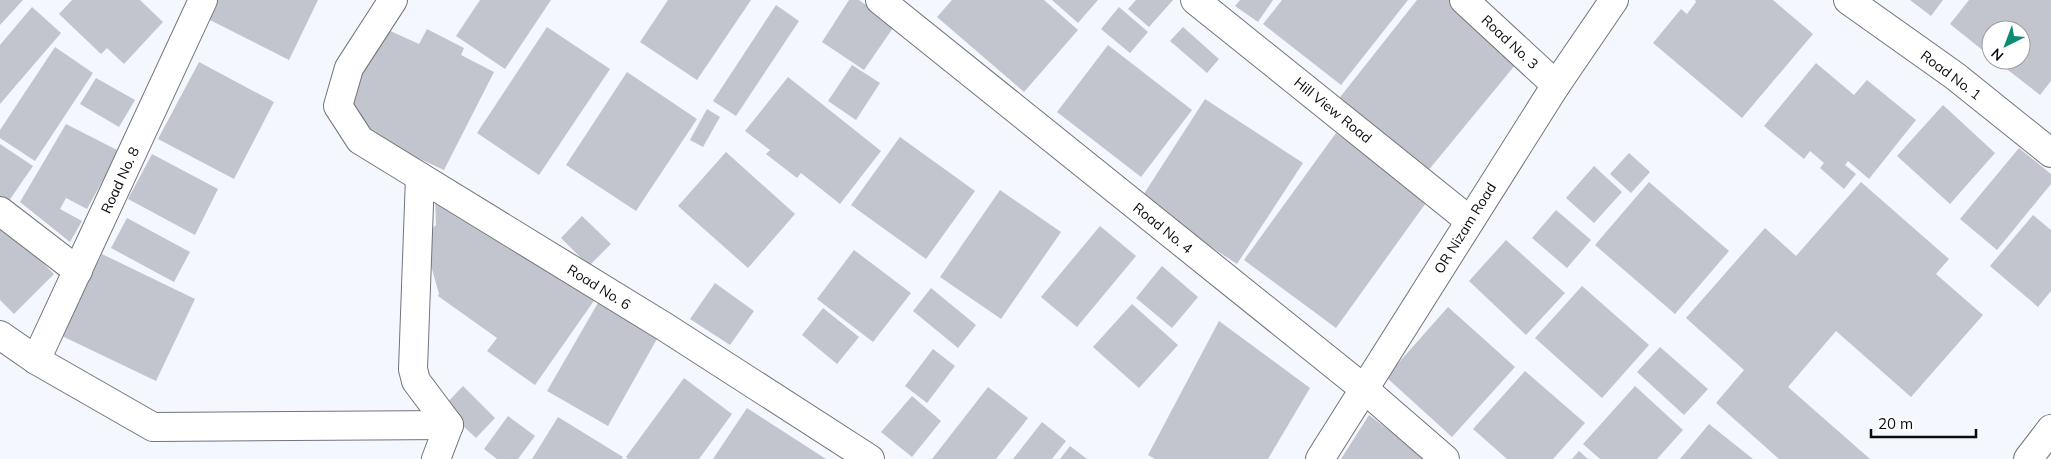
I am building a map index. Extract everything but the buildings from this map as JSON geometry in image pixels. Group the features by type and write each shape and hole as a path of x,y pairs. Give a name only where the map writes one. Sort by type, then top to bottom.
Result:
{"main road":[{"name":"Road No. 8","path":"36,360 202,0"},
{"name":"Road No. 6","path":"393,0 349,68 338,106 360,140 665,327 870,459"},
{"name":"Road No. 4","path":"880,0 1364,388 1444,459"},
{"name":"Hill View Road","path":"1196,0 1470,221"},
{"name":"Road No. 3","path":"1464,0 1556,85"},
{"name":"OR Nizam Road","path":"1320,459 1556,85 1614,0"},
{"name":"Road No. 1","path":"1848,0 1955,76 2051,153"},
{"path":"420,177 414,375 416,381 449,425"},
{"path":"0,211 78,271"},
{"path":"0,335 36,360 153,427 449,425"},
{"path":"436,459 449,425"},
{"path":"2028,459 2051,429"}]}
